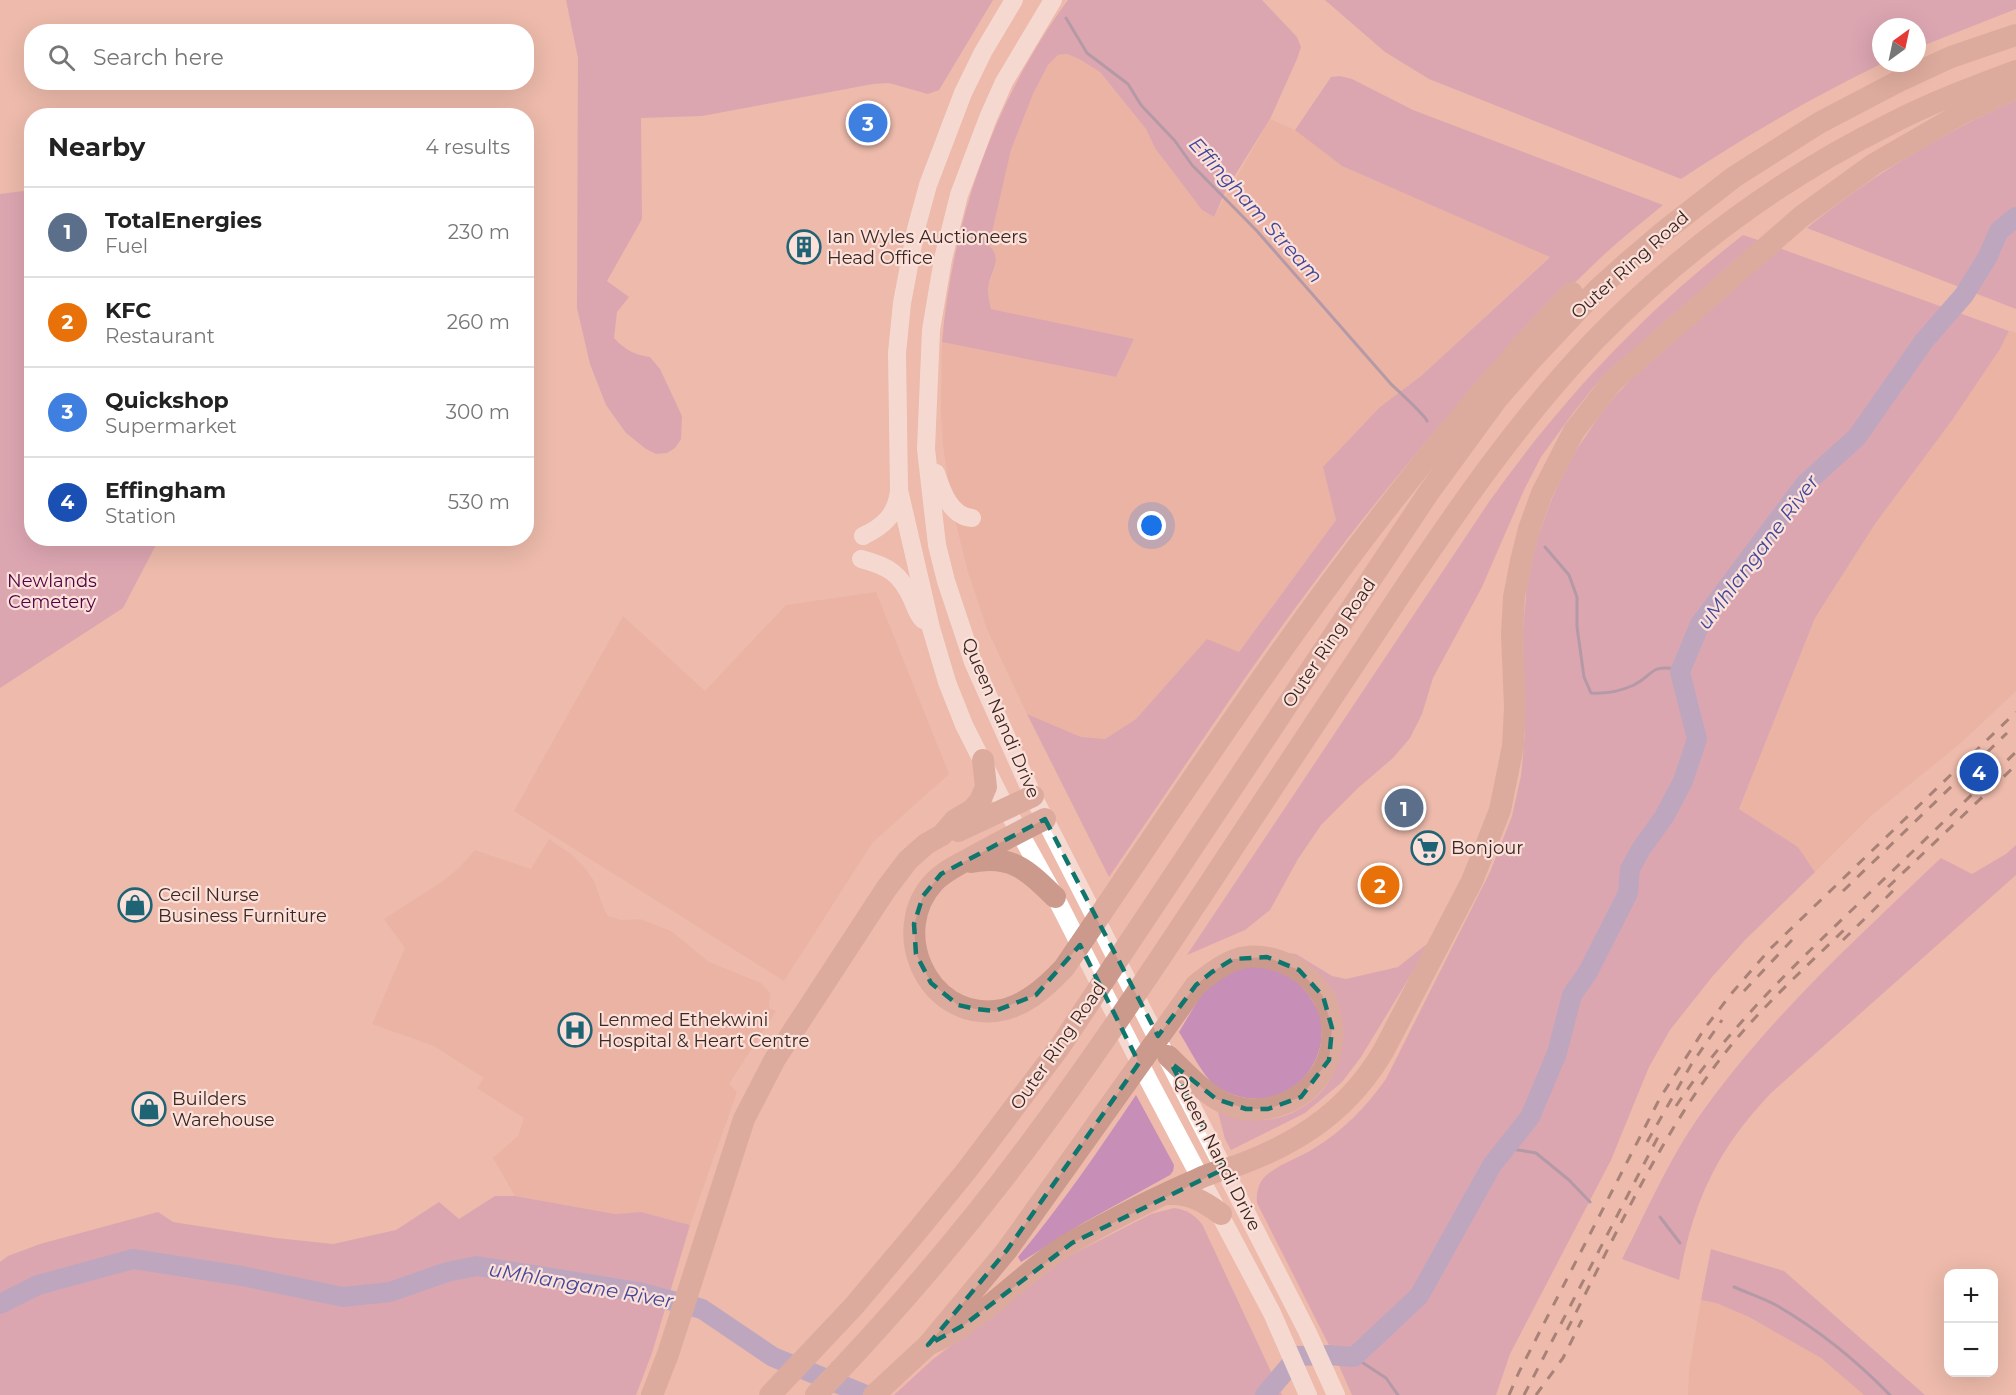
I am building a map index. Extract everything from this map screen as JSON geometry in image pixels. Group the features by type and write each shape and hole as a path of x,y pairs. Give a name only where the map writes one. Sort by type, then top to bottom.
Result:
{"highway":[{"name":"Outer Ring Road","path":"770,1395 854,1306 967,1170 1059,1048 1429,492 1497,399 1531,360 1597,290 1667,229 1734,177 1856,102 1951,57 2016,35"},
{"path":"1045,819 941,874 923,896 917,910 913,939 916,954 922,970 931,983 944,996 958,1005 995,1011 1015,1005 1035,995 1064,968 1344,563 1478,396 1547,319 1601,266 1647,227 1761,147 1891,76 1951,57"},
{"name":"Outer Ring Road","path":"816,1395 886,1321 970,1220 1052,1114 1104,1041 1455,514 1522,425 1588,349 1629,307 1703,244 1783,186 1890,124 1942,100 2016,71"},
{"path":"923,1350 964,1325 1015,1282 1063,1248 1200,1178 1274,1149 1332,1114 1353,1095 1384,1050 1472,881 1500,810 1513,746 1515,707 1512,635 1521,561 1542,493 1574,431 1613,381 1802,216 1874,164 1959,116 2016,88"},
{"path":"942,835 956,820 972,810 984,793 986,777 983,760"},
{"path":"652,1395 668,1353 736,1141 760,1086 886,889 908,860 926,844 942,835 959,831 1033,796"},
{"path":"959,864 989,859 1004,861 1028,872 1057,901"},
{"path":"874,1395 923,1350 1006,1250 1196,985 1233,959 1267,957 1288,964 1309,978 1317,986 1331,1017 1332,1050 1322,1072 1301,1097 1268,1109 1246,1110 1216,1099 1166,1053"},
{"path":"1166,1194 1185,1194 1197,1197 1221,1214"}],"main road":[{"name":"Queen Nandi Drive","path":"1014,0 963,93 928,185 916,229 902,303 897,353 899,490 931,628 947,682 964,725 1272,1313 1308,1395"},
{"name":"Queen Nandi Drive","path":"1053,0 1004,82 970,161 943,259 931,330 926,449 937,545 946,581 973,662 1033,796 1307,1330 1336,1395"},
{"path":"926,449 946,499 961,516 972,518"},
{"path":"863,536 879,528 889,519 897,503 899,490"},
{"path":"861,559 879,564 894,572 905,585 919,615 931,628"}],"highlighted area":[{"path":"1045,819 1158,1036 1196,985 1212,972 1233,959 1267,957 1299,970 1323,996 1332,1028 1329,1060 1301,1097 1268,1109 1246,1109 1216,1099 1171,1063 1224,1169 1072,1243 964,1325 928,1345 1007,1250 1139,1063 1080,945 1036,995 995,1011 976,1009 958,1005 931,983 916,954 914,924 923,896 941,874"}],"shaded area":[{"path":"1067,54 1100,72 1146,129 1156,148 1202,210 1214,217 1270,119 1295,130 1342,166 1550,256 1421,376 1380,407 1336,520 1239,652 1207,640 1136,719 1105,739 1081,737 1027,714 987,629 967,569 952,507 941,413 942,342 1115,377 1134,340 991,309 987,288 996,266 988,245 1011,150 1033,94 1048,65 1058,55"},
{"path":"2009,331 2016,333 2016,691 1962,742 1871,816 1815,872 1798,847 1739,809 1815,618 1875,524 1953,419 2000,349"},
{"path":"876,592 949,774 872,843 784,981 514,811 623,616 705,691 786,605"},
{"name":"Lenmed Ethekwini Hospital & Heart Centre","path":"549,839 571,854 585,868 594,881 608,916 621,920 640,919 671,931 709,962 761,983 770,993 769,1008 776,1011 729,1084 737,1092 690,1225 641,1212 615,1214 515,1196 493,1158 518,1136 524,1118 477,1088 484,1078 434,1046 372,1024 405,948 384,919 440,883 458,869 475,850 531,869"},
{"path":"1701,1300 1716,1303 1749,1317 1822,1358 1864,1395 1688,1395 1689,1371"}],"green space":[{"path":"566,0 993,0 939,90 928,94 889,83 873,84 702,116 641,118 642,219 607,281 629,297 617,312 614,338 630,351 650,357 660,369 682,416 681,439 675,448 667,453 656,454 646,449 626,433 606,405 590,364 577,308 578,58"},
{"path":"1068,0 1262,0 1297,37 1301,47 1270,119 1227,188 1214,217 1202,210 1155,148 1146,129 1100,72 1067,54 1058,55 1048,65 1033,94 1011,150 989,245 996,257 988,290 991,309 1134,339 1116,377 942,342 956,250 981,162 1019,79"},
{"path":"1325,0 2016,0 2016,9 1926,44 1926,18 1872,18 1872,68 1780,118 1681,179 1429,79 1385,52"},
{"path":"1340,76 1352,79 1413,110 1663,205 1599,259 1554,303 1413,457 1262,653 1109,877 1027,714 1081,737 1105,739 1136,719 1207,639 1239,652 1336,520 1323,467 1380,407 1421,376 1550,257 1342,166 1295,130 1331,77"},
{"path":"2016,100 2016,309 1807,228 1856,191 1907,157"},
{"name":"Newlands Cemetery","path":"24,191 24,546 155,546 123,608 0,688 0,194"},
{"path":"1743,235 1761,241 1619,362 1593,388 1541,457 1524,490 1482,587 1433,678 1422,714 1410,738 1393,758 1358,788 1321,825 1298,859 1270,910 1245,930 1187,955 1489,502 1517,464 1545,428 1606,359 1671,295"},
{"path":"1779,248 2009,331 2000,349 1953,419 1875,524 1815,618 1739,809 1798,847 1815,872 1745,940 1670,1030 1649,1067 1611,1160 1510,1354 1496,1395 1352,1395 1257,1203 1259,1187 1262,1180 1273,1170 1313,1149 1344,1126 1362,1109 1386,1079 1490,872 1512,816 1521,776 1525,734 1523,631 1527,584 1537,539 1553,496 1575,452 1602,412 1635,375"},
{"path":"2016,845 2016,875 1771,1093 1752,1114 1721,1157 1710,1179 1692,1226 1679,1280 1622,1259 1670,1164 1691,1128 1729,1076 1786,1010 1941,858 1972,874 2006,854"},
{"path":"1432,940 1361,1057 1342,1082 1305,1113 1231,1150 1225,1139 1218,1112 1255,1120 1268,1120 1293,1113 1315,1098 1323,1089 1331,1079 1339,1058 1342,1044 1279,952 1296,954 1332,976 1346,979 1398,967"},
{"path":"1254,966 1281,971 1298,983 1317,1009 1321,1025 1321,1042 1316,1060 1307,1074 1295,1086 1280,1094 1265,1098 1248,1098 1231,1094 1215,1085 1201,1068 1179,1032 1203,992 1225,973"},
{"path":"1136,1095 1174,1165 1173,1171 1170,1175 1083,1223 1021,1262 1018,1257 1064,1198"},
{"path":"495,1196 515,1196 615,1214 641,1212 690,1225 652,1353 636,1395 0,1395 0,1262 8,1256 40,1244 158,1212 173,1222 276,1238 333,1244 396,1230 439,1202 459,1219"},
{"path":"1174,1208 1189,1213 1202,1224 1282,1395 894,1395 932,1360 1067,1257 1151,1214"},
{"path":"1711,1249 1784,1271 1925,1395 1864,1395 1821,1358 1749,1317 1716,1303 1701,1300"}],"waterway":[{"name":"Effingham Stream","path":"1066,18 1087,53 1128,84 1141,105 1175,141 1192,165 1257,231 1391,384 1427,421"},
{"name":"uMhlangane River","path":"1265,1395 1298,1356 1354,1357 1419,1296 1492,1165 1530,1117 1557,1053 1572,995 1588,972 1628,893 1630,869 1664,817 1683,781 1697,739 1680,672 1700,624 1805,484 1857,437 1924,341 1964,295 1987,258 1999,231 2016,217"},
{"name":"Effingham Stream","path":"1545,547 1569,575 1577,597 1577,627 1584,677 1591,693 1624,689 1661,668 1678,669 1684,686"},
{"path":"1495,1161 1512,1149 1536,1153 1569,1180 1590,1202"},
{"path":"1660,1217 1680,1243"},
{"name":"uMhlangane River","path":"0,1304 38,1285 133,1259 242,1276 343,1297 390,1292 447,1272 477,1266 639,1292 702,1309 773,1357 866,1395"},
{"path":"1734,1287 1776,1305 1822,1335 1890,1395"},
{"path":"1354,1357 1386,1378 1398,1395"}],"railway":[{"path":"1509,1395 1660,1098 1705,1028 1770,949 2016,712"},
{"path":"1843,891 2007,733"},
{"path":"1676,1106 1716,1052 1783,978 2016,752"},
{"path":"1888,887 2016,765"},
{"path":"1843,940 1900,884"},
{"path":"1567,1330 1642,1182 1708,1076 1733,1043 1787,984 1845,929"},
{"path":"1744,991 1793,939"},
{"path":"1647,1142 1691,1065 1722,1020"},
{"path":"1524,1395 1659,1135"},
{"path":"1536,1395 1563,1358 1582,1320"}],"place":[{"name":"Quickshop","path":"868,123"},
{"name":"Ian Wyles Auctioneers Head Office","path":"804,247"},
{"name":"Effingham","path":"1979,772"},
{"name":"TotalEnergies","path":"1404,808"},
{"name":"Bonjour","path":"1428,848"},
{"name":"KFC","path":"1380,885"},
{"name":"Cecil Nurse Business Furniture","path":"135,905"},
{"name":"Lenmed Ethekwini Hospital & Heart Centre","path":"575,1030"},
{"name":"Builders Warehouse","path":"149,1109"}]}
